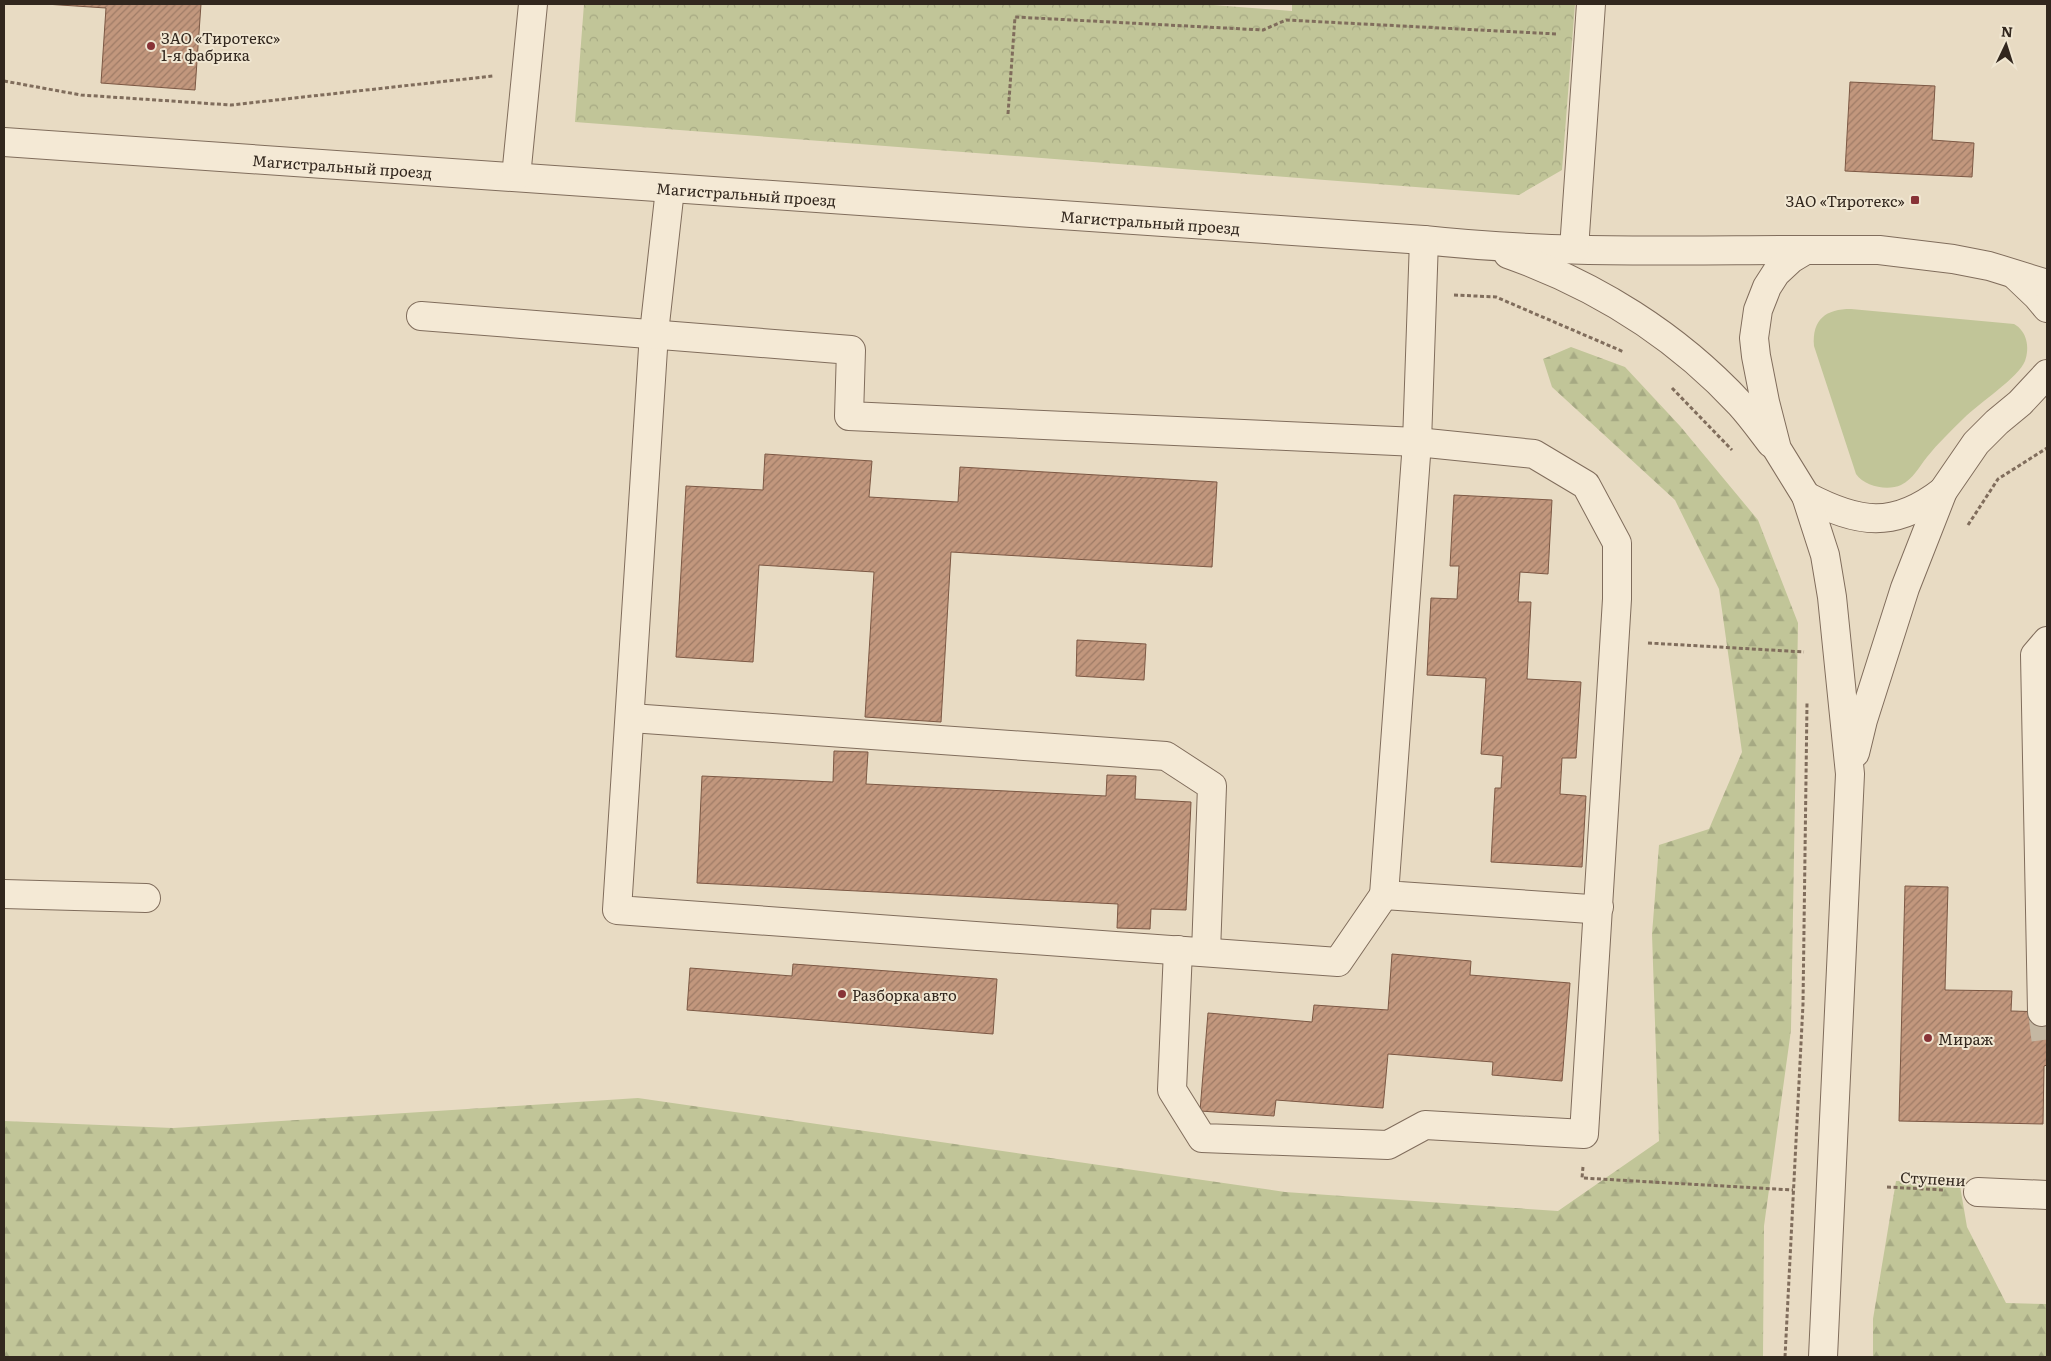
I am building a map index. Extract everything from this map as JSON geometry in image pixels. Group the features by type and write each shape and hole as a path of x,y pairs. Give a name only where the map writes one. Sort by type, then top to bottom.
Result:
{"street":[{"path":"516,177 532,4"},
{"path":"1574,249 1591,4"},
{"name":"Магистральный проезд","path":"4,142 1424,240 1487,246"},
{"path":"670,188 654,333 631,718 617,910 1338,962 1384,895 1417,442 1424,240"},
{"path":"1487,246 1574,249 1869,250 1921,255 1989,266 2047,284"},
{"path":"1487,246 1535,263 1580,284 1624,308 1666,337 1704,369 1740,404 1777,450 1806,496 1825,555 1832,597 1850,774 1823,1357"},
{"path":"1777,450 1756,356 1754,338 1758,310 1767,287 1776,273 1791,259 1806,250"},
{"path":"2015,275 2047,308"},
{"path":"421,316 851,350 849,416 1417,442 1534,454 1586,485 1617,544 1617,599 1584,1134 1426,1125 1388,1145 1202,1138 1172,1090 1178,950"},
{"path":"1850,774 1862,720 1884,650 1905,588 1944,490 1976,443 2020,403 2047,374"},
{"path":"2020,403 2047,390"},
{"path":"1806,496 1834,510 1866,518 1888,517 1908,512 1928,503 1944,490"},
{"path":"2042,1012 2035,655 2047,641"},
{"path":"631,718 1166,756 1212,786 1206,952"},
{"path":"4,894 146,898"},
{"path":"1384,895 1590,909 1599,907"},
{"path":"1978,1192 2047,1195"}],"path":[{"path":"1008,114 1015,17 1263,30 1286,20 1588,35"},
{"path":"4,81 81,95 231,105 526,73"},
{"path":"1422,294 1496,297 1627,353"},
{"path":"1666,382 1735,454"},
{"path":"1967,527 1998,479 2047,448"},
{"path":"1615,641 1807,652 1807,658"},
{"path":"1784,1357 1803,1004 1807,702"},
{"path":"1584,1134 1582,1178 1793,1190"},
{"name":"Ступени","path":"1887,1187 1978,1192"}],"green space":[{"path":"584,4 1200,4 1292,11 1292,4 1575,4 1562,170 1519,195 575,122"},
{"path":"1851,309 2014,324 2025,335 2027,351 2025,361 2015,375 1970,412 1931,452 1909,480 1896,487 1877,487 1865,482 1856,474 1814,346 1815,329 1822,317 1834,311"},
{"path":"1571,347 1625,367 1680,426 1758,520 1798,623 1791,1030 1764,1226 1763,1357 4,1357 4,1121 173,1128 638,1098 1285,1192 1558,1211 1659,1141 1652,934 1659,845 1709,829 1742,752 1719,589 1675,500 1552,387 1543,359"},
{"path":"1959,1180 1967,1227 2006,1303 2047,1304 2047,1357 1873,1357 1873,1319 1896,1181"}],"building":[{"name":"ЗАО «Тиротекс» 1-я фабрика","path":"45,4 201,4 195,90 101,83 106,8"},
{"path":"1850,82 1935,86 1932,140 1974,143 1972,177 1845,171"},
{"path":"765,454 872,461 869,497 958,502 960,467 1217,482 1212,567 951,552 941,722 865,717 874,572 759,565 753,662 676,657 686,486 763,490"},
{"path":"1454,495 1552,500 1548,574 1520,572 1518,602 1531,602 1527,679 1581,682 1576,758 1562,758 1560,794 1586,796 1582,867 1491,862 1495,788 1501,788 1503,756 1481,754 1486,678 1427,675 1431,598 1457,599 1459,566 1450,566"},
{"path":"1077,640 1146,644 1144,680 1076,676"},
{"path":"834,751 868,752 866,784 1106,796 1107,775 1136,776 1135,799 1191,802 1186,910 1151,909 1150,929 1117,928 1118,904 697,883 702,776 833,782"},
{"path":"1905,886 1948,887 1945,990 2012,991 2011,1011 2047,1012 2047,1065 2044,1066 2043,1124 1899,1121"},
{"path":"1392,954 1471,961 1470,975 1570,983 1562,1081 1492,1075 1493,1062 1388,1054 1383,1108 1276,1100 1274,1116 1200,1111 1208,1013 1312,1022 1314,1005 1388,1010"},
{"name":"Разборка авто","path":"793,964 997,979 993,1034 687,1010 690,968 792,976"}],"tunnel":[{"path":"2042,1012 2047,1051"}],"place":[{"name":"ЗАО «Тиротекс» 1-я фабрика","path":"151,46"},
{"name":"ЗАО «Тиротекс»","path":"1915,200"},
{"name":"Разборка авто","path":"842,994"},
{"name":"Мираж","path":"1928,1038"}]}
